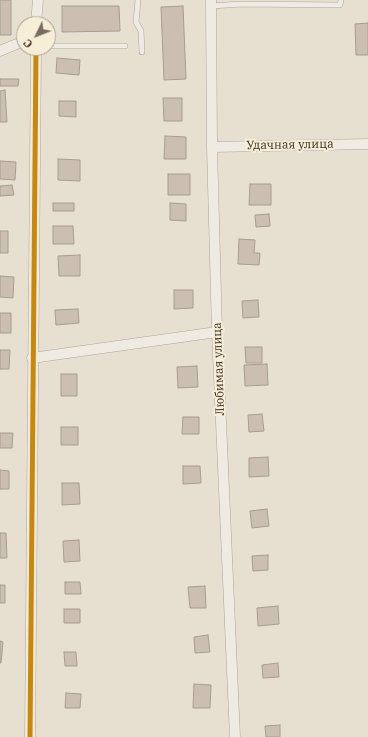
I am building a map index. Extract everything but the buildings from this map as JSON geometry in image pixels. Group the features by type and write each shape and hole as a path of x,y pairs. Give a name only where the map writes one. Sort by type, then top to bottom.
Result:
{"street":[{"path":"37,16 38,0"},
{"name":"Любимая улица","path":"211,3 212,146 217,332 235,737"},
{"path":"0,51 16,44"},
{"path":"30,737 32,358 36,56"},
{"name":"Удачная улица","path":"212,146 368,144"},
{"path":"32,358 217,332"}],"lane":[{"path":"138,0 136,22 141,30 142,52"},
{"path":"211,3 340,5 341,0"},
{"path":"56,46 125,46"}],"transit line":[{"path":"30,737 36,56"}]}
